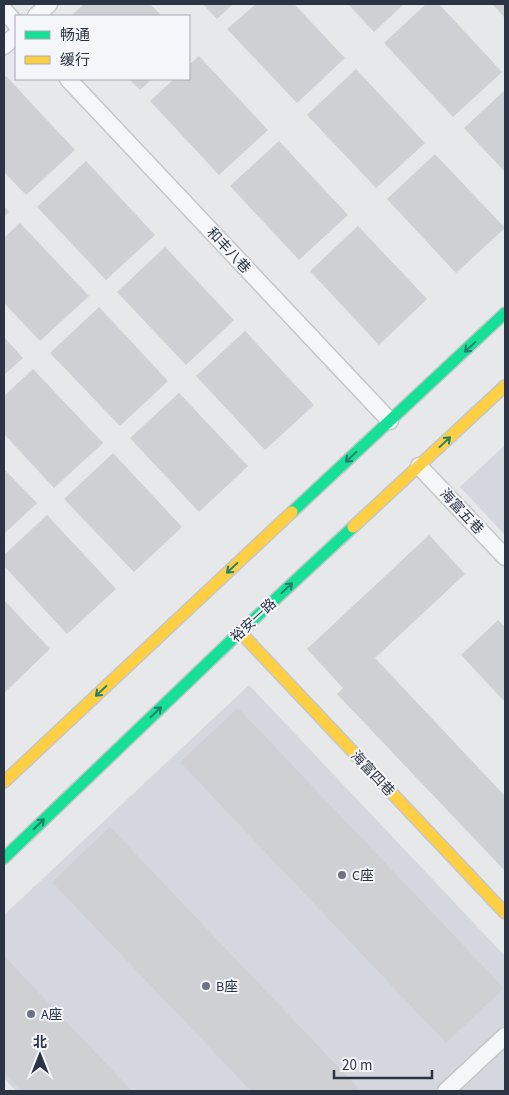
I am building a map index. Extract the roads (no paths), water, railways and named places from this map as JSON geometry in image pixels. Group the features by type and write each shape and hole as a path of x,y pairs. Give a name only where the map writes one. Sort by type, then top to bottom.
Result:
{"main road":[{"path":"4,782 505,313"},
{"name":"裕安一路","path":"4,858 240,632 505,386"},
{"name":"海富四巷","path":"240,632 505,913"}],"lane":[{"path":"37,15 49,4"},
{"path":"4,10 15,23"},
{"path":"4,46 15,36"},
{"name":"和丰八巷","path":"69,80 390,421"},
{"name":"海富五巷","path":"419,466 505,557"},
{"path":"446,1091 505,1036"}],"place":[{"name":"C座","path":"342,875"},
{"name":"B座","path":"206,986"},
{"name":"A座","path":"31,1014"}]}
